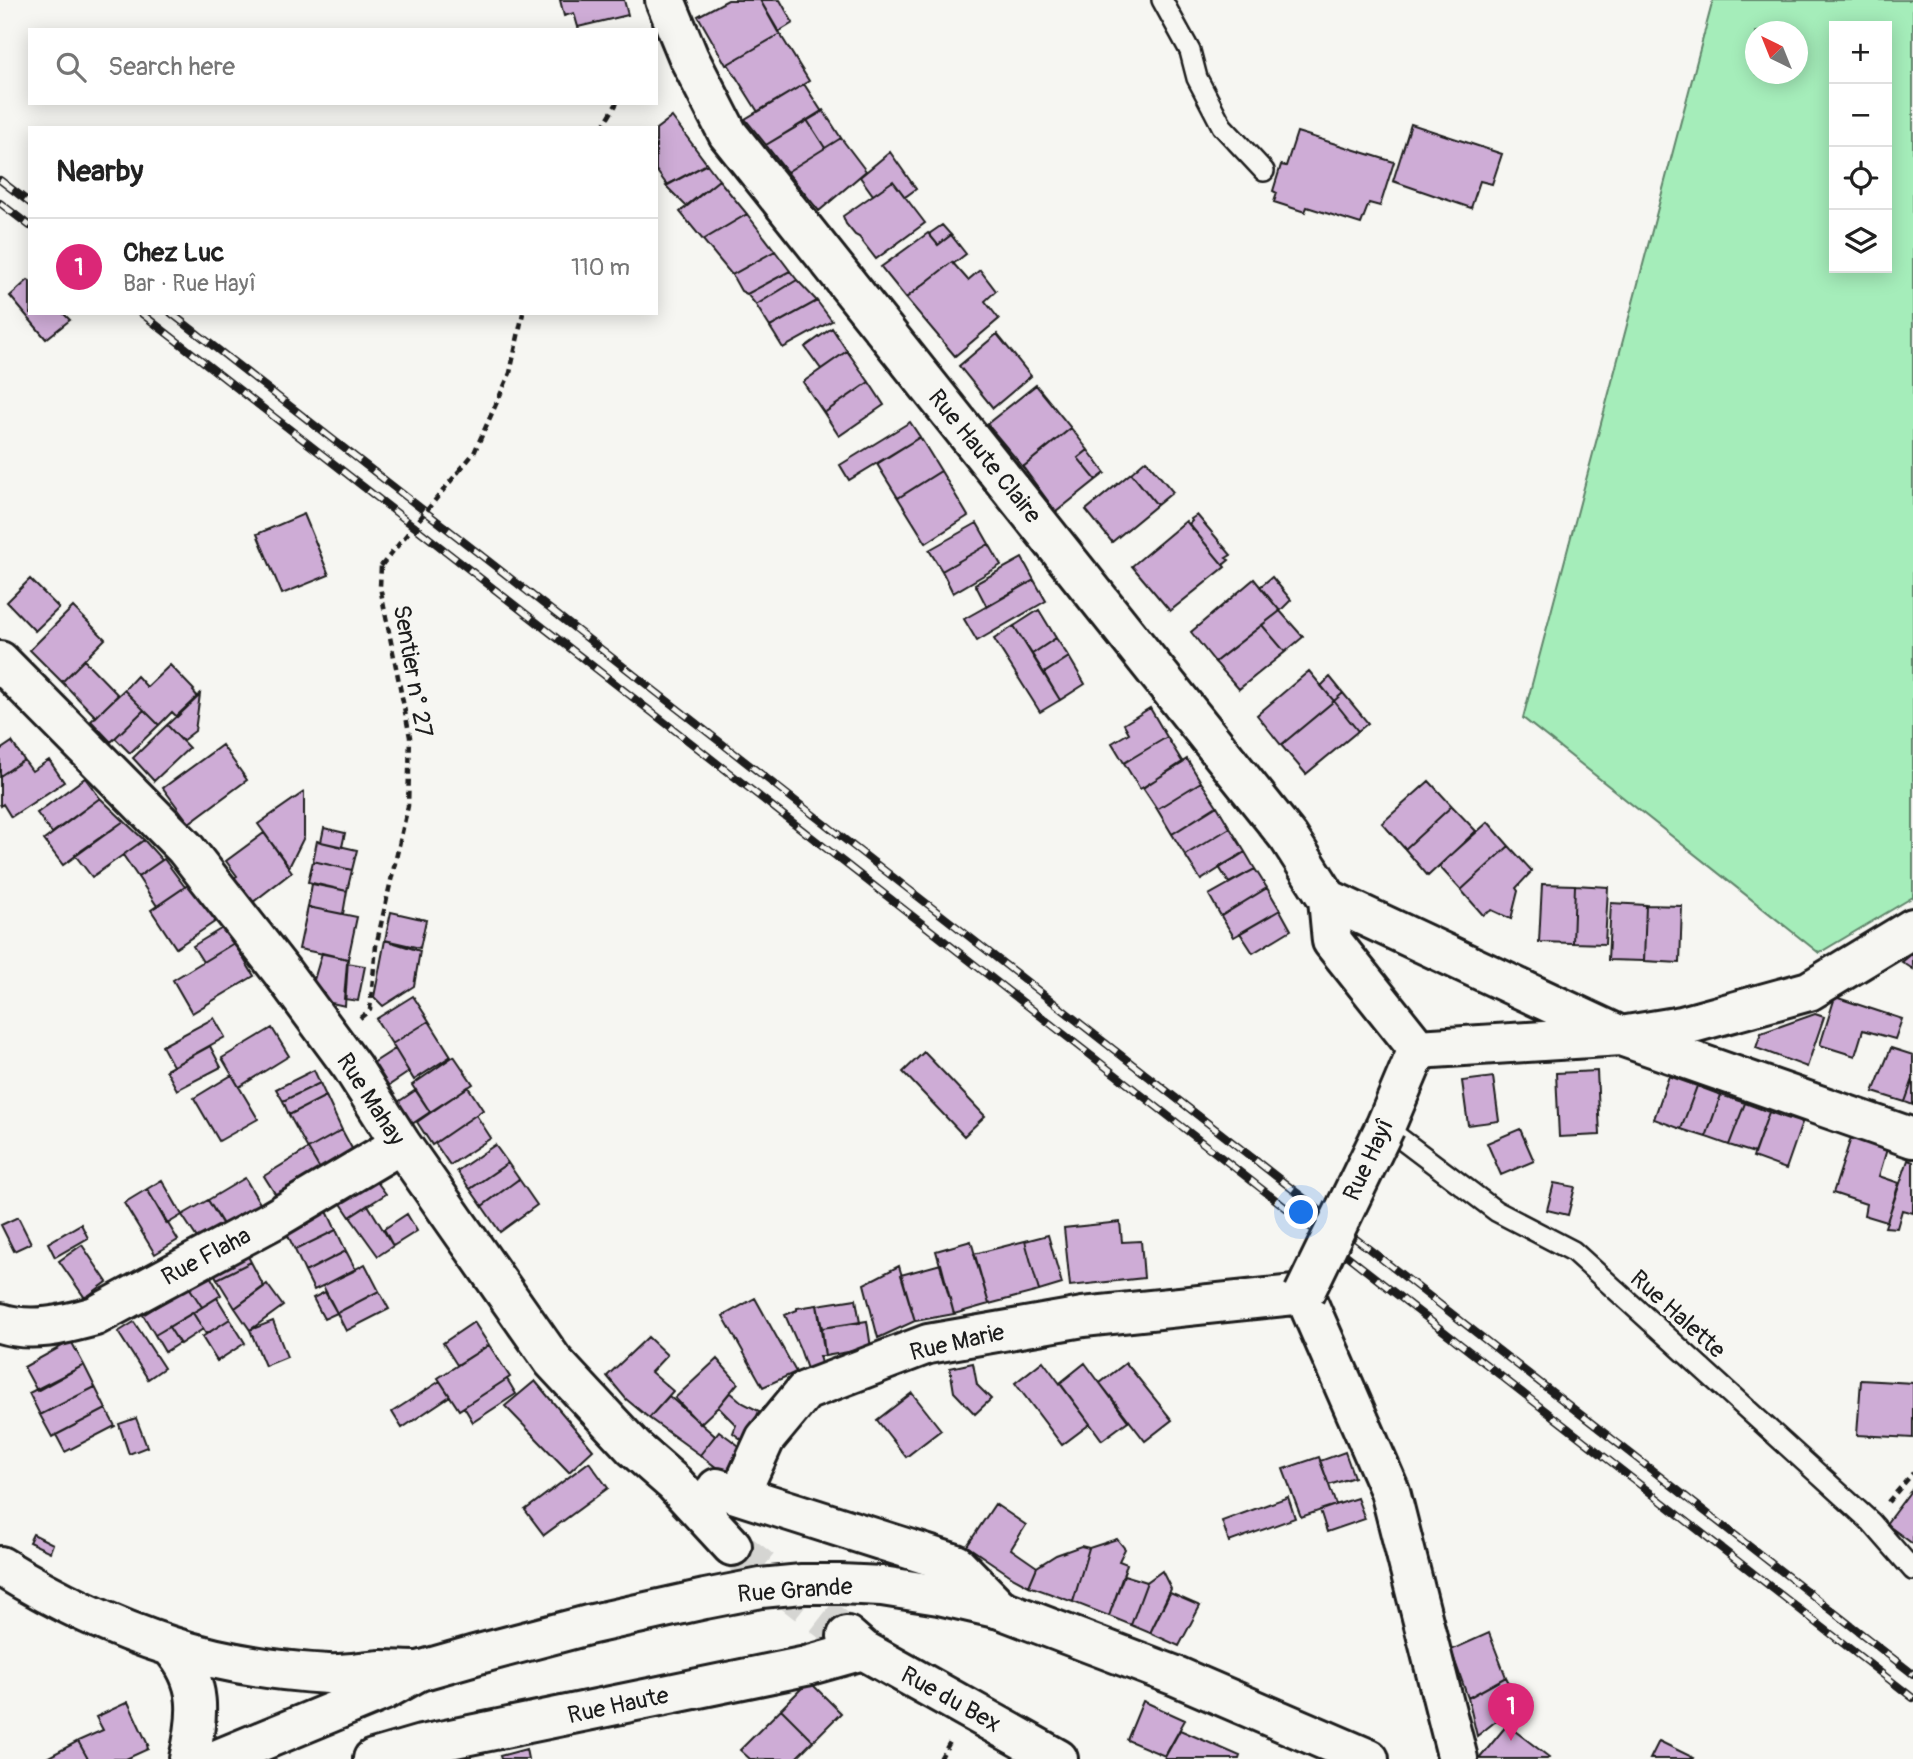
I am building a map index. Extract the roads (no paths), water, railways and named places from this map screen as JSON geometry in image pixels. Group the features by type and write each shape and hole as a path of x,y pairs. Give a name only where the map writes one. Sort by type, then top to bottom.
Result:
{"street":[{"name":"Rue Haute Claire","path":"664,0 689,58 728,134 1289,838 1328,900"},
{"name":"Rue Mahay","path":"0,661 185,849 282,972 352,1067 401,1144 553,1361 634,1448 674,1483 732,1546"},
{"path":"1328,900 1621,1036 1913,1138"},
{"path":"1328,900 1332,941 1418,1049 1621,1036 1682,1026 1809,991 1913,928"},
{"name":"Rue Hayî","path":"1304,1294 1385,1126 1418,1049"},
{"name":"Rue Flaha","path":"0,1323 35,1329 65,1325 94,1316 273,1220 401,1144"},
{"path":"1304,1294 1390,1491 1458,1759"},
{"name":"Rue Marie","path":"740,1494 765,1440 805,1391 928,1344 1083,1317 1304,1294"},
{"path":"674,1483 708,1486 740,1494 956,1564 1000,1609"},
{"path":"0,1566 27,1583 91,1615 171,1647 283,1670 332,1674 380,1670 419,1671"},
{"name":"Rue Grande","path":"218,1759 383,1691 419,1671 588,1625 761,1588 840,1584 882,1586 1000,1609 1176,1676 1369,1759"},
{"name":"Rue Haute","path":"373,1759 421,1745 806,1666 855,1643"},
{"name":"Rue du Bex","path":"855,1643 1058,1759"},
{"path":"171,1647 183,1660 197,1701 189,1759"}],"lane":[{"path":"1162,0 1190,51 1197,78 1222,126 1264,171"},
{"name":"Rue Halette","path":"1385,1126 1496,1211 1573,1251 1871,1522 1913,1570"}],"tunnel":[{"path":"732,1546 847,1636"}],"railway":[{"path":"0,180 28,201"},
{"path":"0,203 28,224"},
{"path":"144,315 1913,1698"},
{"path":"174,315 1913,1674"}],"place":[{"name":"Chez Luc","path":"1511,1741"}]}
